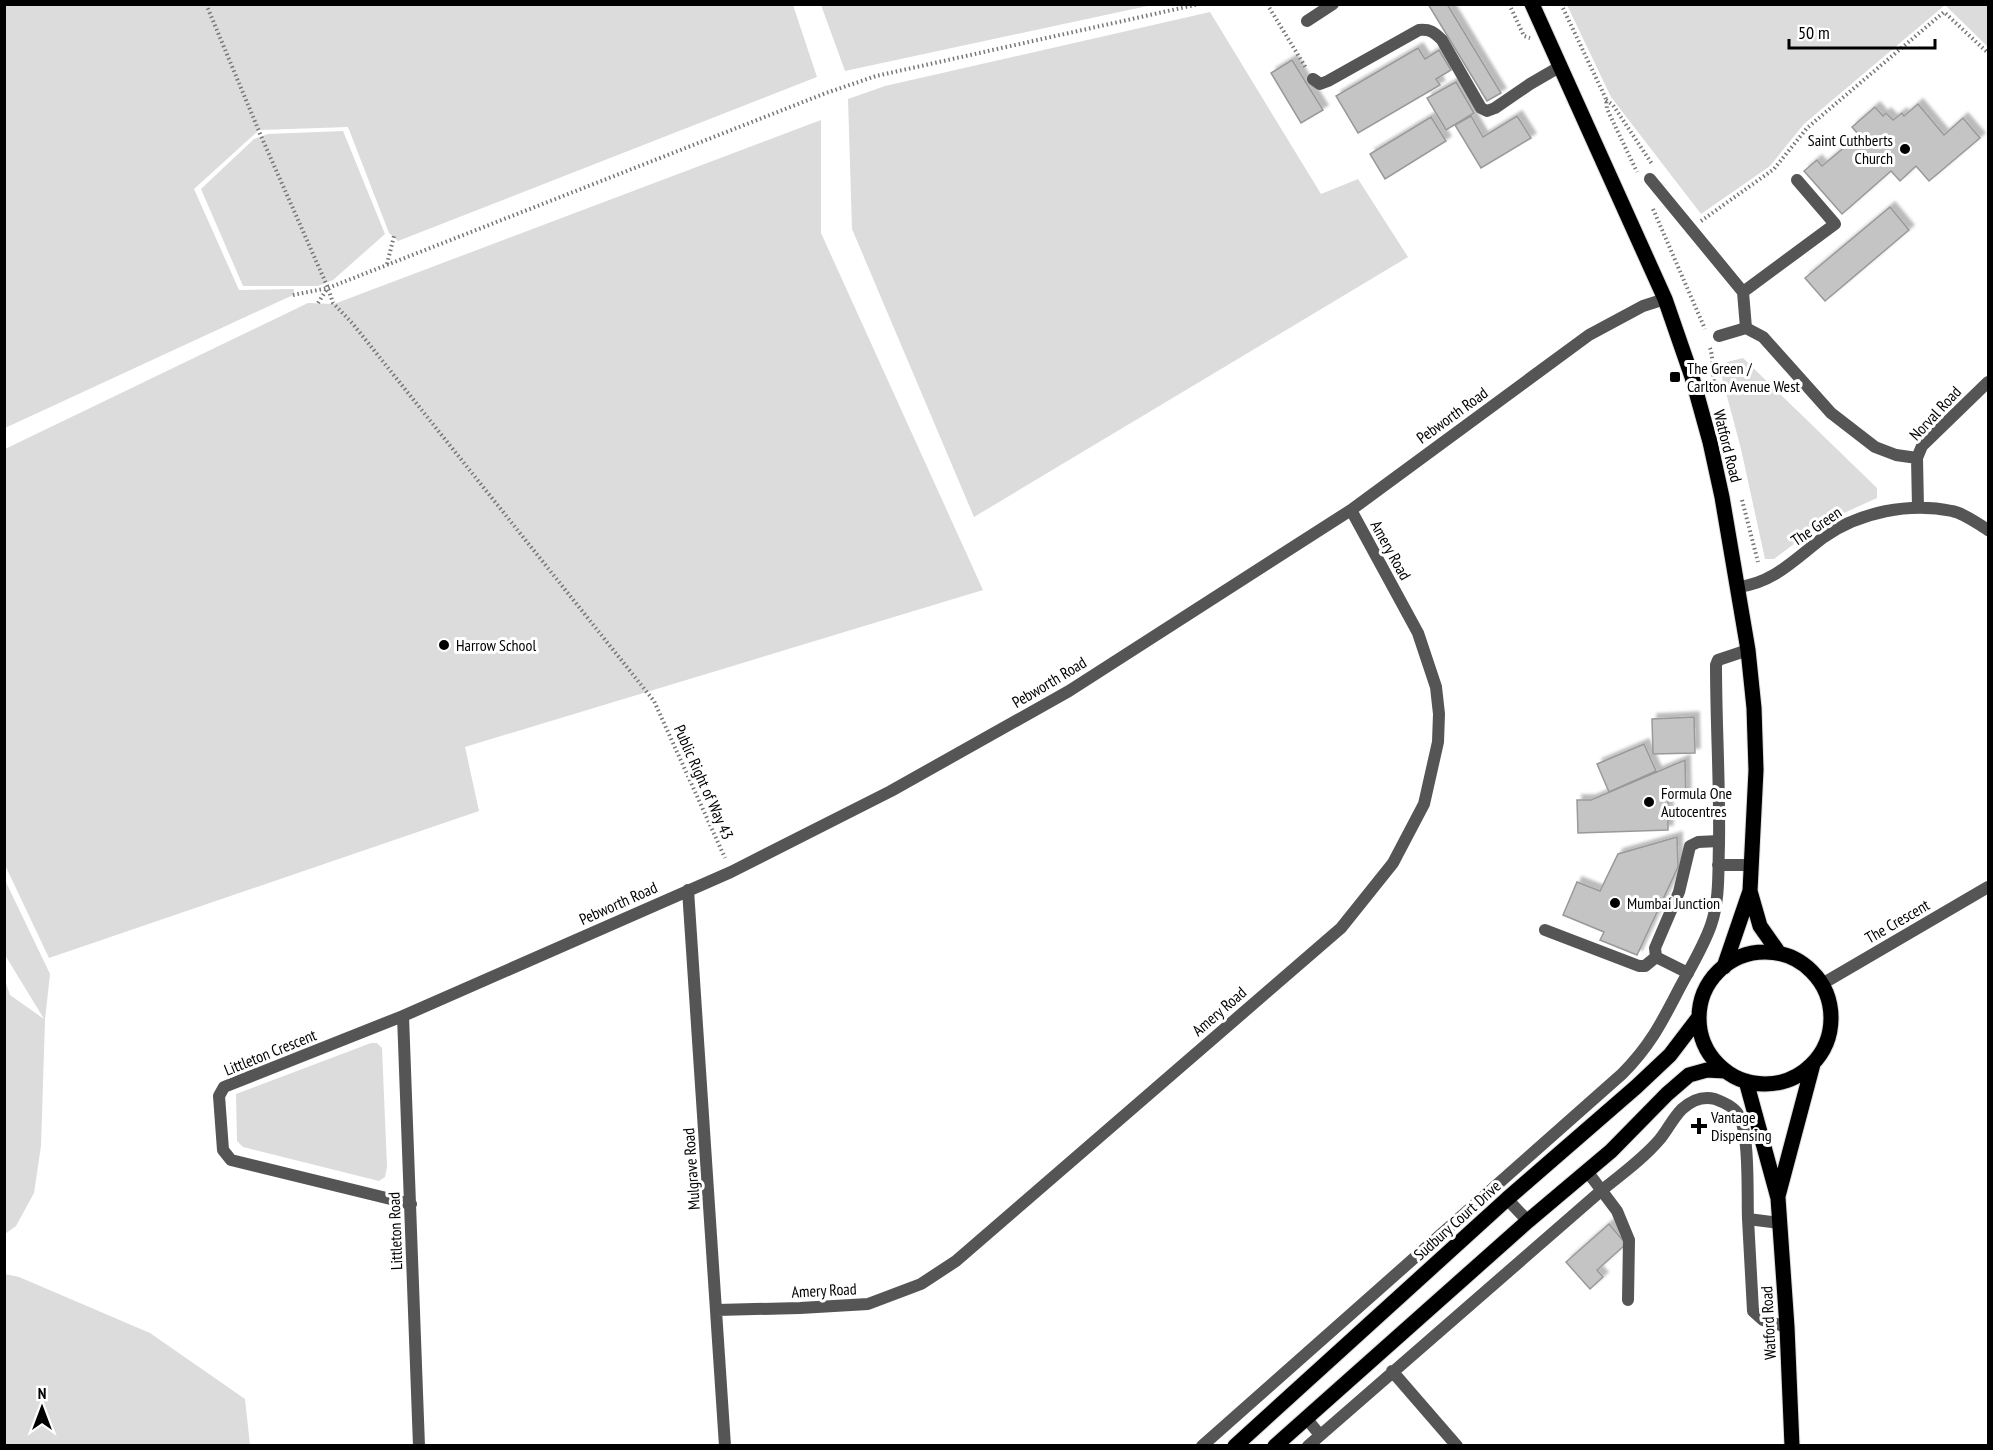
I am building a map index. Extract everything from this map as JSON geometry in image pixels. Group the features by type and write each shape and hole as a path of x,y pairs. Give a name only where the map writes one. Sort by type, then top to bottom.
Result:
{"main road":[{"name":"Watford Road","path":"1532,4 1665,298 1692,377 1710,442 1723,503 1748,650 1754,708 1756,770 1750,891 1724,967"},
{"name":"Watford Road","path":"1750,891 1760,926 1779,953"},
{"path":"1275,1446 1587,1171 1689,1075 1707,1070 1725,1071 1746,1081 1774,1084 1794,1078 1813,1064 1825,1047 1831,1027 1830,1004 1822,984 1805,965 1779,953 1747,954 1724,967 1710,981 1701,1000 1699,1017 1702,1037 1708,1051 1725,1071"},
{"name":"Sudbury Court Drive","path":"1235,1446 1507,1199 1636,1087 1670,1055 1699,1017"},
{"name":"Watford Road","path":"1778,1198 1813,1064"},
{"name":"Watford Road","path":"1746,1081 1778,1198 1792,1446"}],"street":[{"path":"1307,21 1333,4"},
{"path":"1312,79 1320,84 1328,81 1419,30 1433,31 1442,40 1481,108 1488,111 1561,66"},
{"path":"1743,292 1835,224 1797,180"},
{"path":"1646,181 1691,228 1743,292 1746,328"},
{"name":"Pebworth Road","path":"403,1016 731,872 891,791 1069,691 1351,510 1589,335 1643,306 1665,298"},
{"path":"1713,338 1746,328 1762,337 1832,413 1875,447 1896,455 1917,458"},
{"name":"Norval Road","path":"1918,508 1917,458 1922,446 1989,382"},
{"name":"The Green","path":"1738,587 1753,585 1776,574 1826,536 1851,521 1881,513 1918,508 1954,511 1989,530"},
{"name":"Amery Road","path":"717,1310 868,1304 921,1284 956,1261 1341,928 1394,863 1424,804 1438,742 1439,714 1436,687 1418,633 1351,510"},
{"name":"Sudbury Court Drive","path":"1202,1446 1637,1059 1654,1037 1711,925 1718,893 1719,841 1720,784 1716,665 1718,660 1748,650"},
{"path":"1656,957 1655,948 1679,892 1687,851 1690,846 1698,842 1719,841"},
{"path":"1718,865 1752,865"},
{"name":"The Crescent","path":"1822,984 1989,886"},
{"name":"Mulgrave Road","path":"688,890 725,1446"},
{"path":"1545,930 1639,966 1645,966 1656,957"},
{"path":"1656,957 1688,973"},
{"name":"Littleton Road","path":"403,1016 418,1446"},
{"name":"Littleton Crescent","path":"403,1016 224,1087 219,1096 223,1150 231,1160 411,1204"},
{"path":"1618,1076 1636,1087"},
{"path":"1308,1446 1650,1149 1683,1109 1695,1100 1704,1097 1728,1105 1738,1114 1742,1127 1753,1311 1763,1320 1787,1327"},
{"path":"1587,1171 1617,1211 1629,1240 1628,1300"},
{"path":"1507,1199 1528,1221"},
{"path":"1748,1219 1780,1222"},
{"path":"1392,1371 1457,1446"},
{"path":"1306,1418 1320,1435"}],"path":[{"name":"Public Right of Way 43","path":"206,4 333,303 353,324 654,701 731,872"},
{"path":"293,295 328,288 876,76 1199,4"},
{"path":"1267,4 1312,79"},
{"path":"1509,4 1524,36"},
{"path":"1561,4 1606,99 1608,109 1646,181"},
{"path":"1691,228 1774,169 1807,128 1944,12 1989,53"},
{"path":"1606,99 1613,105 1654,167"},
{"path":"1650,203 1706,332"},
{"path":"386,265 394,236"},
{"path":"318,303 328,288"},
{"name":"Watford Road","path":"1713,338 1712,368 1716,395"},
{"path":"1740,493 1758,562"}],"shaded area":[{"path":"821,4 1152,5 845,71"},
{"path":"4,5 793,5 817,77 398,241 389,233 348,127 259,130 194,189 239,290 294,289 293,295 5,428"},
{"path":"1567,5 1945,5 1804,124 1770,166 1701,214 1611,97"},
{"path":"1945,5 1988,5 1988,47"},
{"path":"1210,12 1321,194 1358,179 1408,257 974,517 852,229 848,99 885,86"},
{"path":"821,120 821,233 983,590 465,747 479,811 49,958 5,865 5,449 308,303 334,304"},
{"path":"343,131 385,234 333,280 318,286 243,286 201,189 254,139 268,134"},
{"path":"1743,358 1877,488 1877,498 1822,523 1774,559 1765,559 1741,449 1720,370 1727,362"},
{"path":"4,878 50,974 45,1020 41,1146 34,1193 16,1226 5,1234 5,980 10,995 44,1019 5,955"},
{"path":"371,1043 377,1043 382,1048 387,1167 385,1177 379,1181 243,1147 237,1141 236,1094"},
{"path":"5,1274 19,1277 150,1333 245,1399 250,1445 5,1445"}],"building":[{"path":"1428,4 1447,4 1501,93 1487,101"},
{"path":"1418,48 1425,59 1439,50 1451,70 1436,79 1440,85 1358,133 1336,96"},
{"path":"1292,60 1323,110 1301,123 1271,73"},
{"path":"1456,82 1474,113 1446,130 1427,98"},
{"name":"Saint Cuthberts Church","path":"1918,104 1944,135 1963,118 1980,138 1929,181 1916,166 1900,181 1891,171 1842,214 1804,171 1817,160 1822,166 1859,135 1852,127 1875,107 1883,116 1886,113 1893,120 1902,113 1904,116"},
{"path":"1471,116 1483,137 1517,116 1531,138 1481,168 1455,125"},
{"path":"1431,117 1446,141 1385,179 1370,154"},
{"path":"1890,207 1909,230 1825,301 1805,278"},
{"path":"1694,717 1695,753 1653,754 1652,719"},
{"path":"1644,744 1656,771 1609,792 1597,764"},
{"path":"1685,760 1686,800 1668,801 1668,830 1578,833 1577,800 1591,800"},
{"name":"Mumbai Junction","path":"1677,837 1678,867 1637,955 1600,940 1604,932 1563,915 1577,882 1600,891 1618,854"},
{"path":"1609,1224 1626,1244 1597,1270 1603,1277 1590,1289 1566,1262"}],"place":[{"name":"Saint Cuthberts Church","path":"1905,149"},
{"name":"The Green / Carlton Avenue West","path":"1675,377"},
{"name":"Harrow School","path":"444,645"},
{"name":"Formula One Autocentres","path":"1649,802"},
{"name":"Mumbai Junction","path":"1615,903"},
{"name":"Vantage Dispensing","path":"1699,1126"}]}
